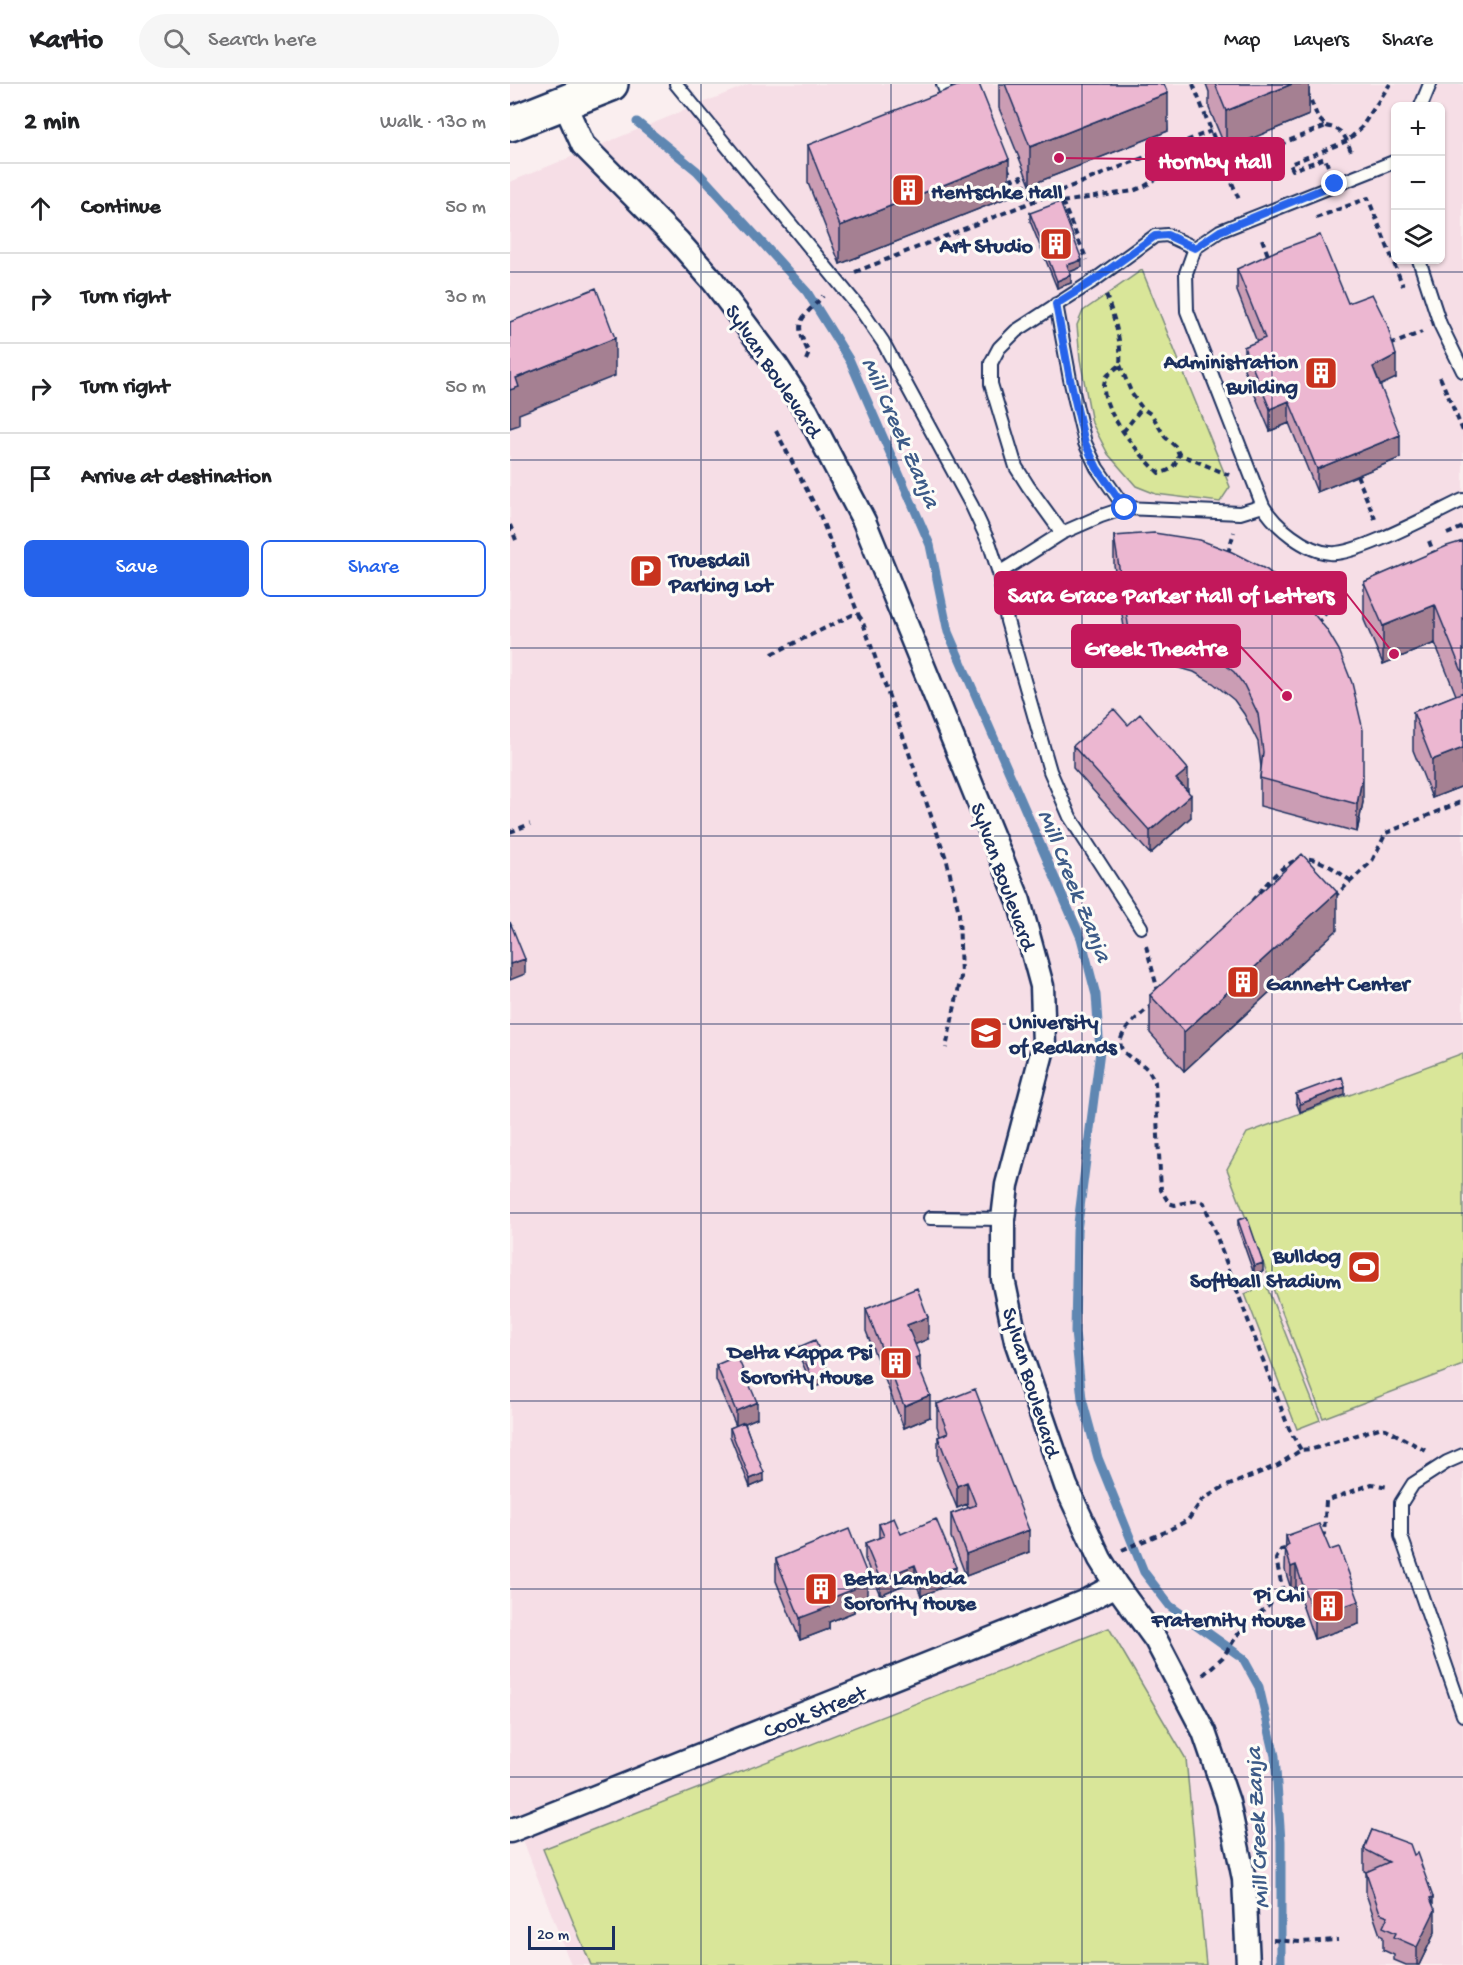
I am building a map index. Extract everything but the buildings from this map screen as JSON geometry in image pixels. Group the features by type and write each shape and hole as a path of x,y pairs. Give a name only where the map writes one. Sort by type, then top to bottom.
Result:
{"street":[{"path":"510,124 611,84"},
{"name":"Sylvan Boulevard","path":"564,103 583,145 678,241 713,281 776,365 807,412 864,521 1019,901 1042,986 1044,1045 1007,1185 1003,1219 1003,1279 1016,1341 1066,1486 1100,1559 1156,1640 1208,1742 1228,1802 1244,1880 1248,1965"},
{"name":"Cook Street","path":"510,1831 1086,1601 1116,1585"}],"lane":[{"path":"676,84 861,310 883,342 972,506 990,545 999,573 1007,621 1050,771 1070,817 1141,927"},
{"path":"943,84 952,107"},
{"path":"1423,102 1430,84"},
{"path":"1391,163 1220,231 1195,248 1186,273 1187,311 1263,506 1284,531 1311,547 1329,553 1347,552 1463,500"},
{"path":"1062,533 1016,467 991,384 991,363 999,348 1016,331 1096,279 1155,236 1167,235 1195,248"},
{"path":"1420,264 1440,324 1463,371"},
{"path":"1056,304 1085,443 1097,468 1125,508"},
{"path":"999,573 1062,533 1125,508 1240,513 1263,506"},
{"path":"930,1218 1003,1219"},
{"path":"1463,1455 1447,1462 1413,1484 1401,1503 1401,1536 1463,1715"}],"path":[{"path":"1193,84 1240,203"},
{"path":"1304,84 1318,118 1326,126"},
{"path":"1335,184 1325,158 1293,170 1290,164 1347,141 1361,128 1390,84"},
{"path":"1062,202 1133,191 1183,165 1226,166 1326,126 1337,128 1343,134 1352,154"},
{"path":"846,275 1211,131"},
{"path":"1004,158 1013,180 1021,176 1032,202"},
{"path":"1058,192 1096,279 1105,292 1120,342 1120,365 1132,394 1142,408 1152,415 1179,454 1231,476 1239,490 1240,513 1227,554"},
{"path":"1315,218 1368,198 1405,291"},
{"path":"1253,242 1272,235"},
{"path":"1262,239 1272,265"},
{"path":"806,360 808,353 798,330 800,321 828,291"},
{"path":"1417,322 1426,343"},
{"path":"1386,347 1421,332"},
{"path":"1120,365 1106,378 1104,390 1112,417 1145,460 1159,473 1169,471 1175,466 1179,454"},
{"path":"1440,376 1463,431"},
{"path":"1123,432 1142,408"},
{"path":"776,431 820,515 862,620 947,861 959,913 961,976 946,1048"},
{"path":"1357,475 1377,525"},
{"path":"510,525 516,540"},
{"path":"1429,541 1438,563"},
{"path":"1317,626 1337,597 1338,576"},
{"path":"1288,588 1329,611"},
{"path":"772,654 852,615 859,616"},
{"path":"1327,903 1372,861 1386,833 1463,801"},
{"path":"510,832 530,824"},
{"path":"1250,904 1282,868 1290,861 1299,858 1322,862 1351,881"},
{"path":"1141,927 1160,997 1121,1036 1120,1045 1124,1053 1148,1067 1155,1082 1161,1190 1169,1203 1175,1205 1199,1200 1204,1203 1289,1429 1301,1450"},
{"path":"1122,1550 1188,1520 1202,1500 1220,1489 1278,1465 1301,1450 1314,1449 1379,1428 1386,1429 1447,1462"},
{"path":"1314,1538 1324,1534 1326,1501 1372,1484 1409,1491"},
{"path":"1223,1657 1238,1635 1283,1591 1276,1559 1281,1550 1292,1546"},
{"path":"1264,1940 1300,1942 1338,1940"}],"shaded area":[{"name":"University of Redlands","path":"749,84 1463,84 1463,1965 571,1965 510,1806 510,182"}],"green space":[{"path":"1142,270 1230,487 1220,502 1156,494 1136,486 1108,454 1092,423 1080,359 1077,325 1083,311"},
{"name":"Bulldog Softball Stadium","path":"1463,1053 1463,1365 1323,1418 1227,1169 1247,1133"},
{"path":"1266,1285 1320,1420 1297,1429 1245,1294"},
{"path":"1109,1628 1186,1759 1206,1965 591,1965 543,1849"}],"waterway":[{"name":"Mill Creek Zanja","path":"637,122 697,171 807,292 850,361 930,545 948,632 1081,938 1096,995 1100,1051 1077,1231 1075,1332 1082,1399 1098,1458 1144,1572 1170,1606 1243,1658 1259,1687 1275,1756 1281,1841 1281,1965"}],"place":[{"name":"Hornby Hall","path":"1059,158"},
{"name":"Hentschke Hall","path":"908,190"},
{"name":"Art Studio","path":"1056,244"},
{"name":"Administration Building","path":"1321,373"},
{"name":"Truesdail Parking Lot","path":"646,571"},
{"name":"Sara Grace Parker Hall of Letters","path":"1394,654"},
{"name":"Greek Theatre","path":"1287,696"},
{"name":"Gannett Center","path":"1243,982"},
{"name":"University of Redlands","path":"986,1033"},
{"name":"Bulldog Softball Stadium","path":"1364,1267"},
{"name":"Delta Kappa Psi Sorority House","path":"896,1363"},
{"name":"Beta Lambda Sorority House","path":"821,1589"},
{"name":"Pi Chi Fraternity House","path":"1328,1606"}],"route":[{"path":"1125,508 1097,468 1085,443 1056,304 1096,279 1155,236 1167,235 1195,248 1220,231 1335,184"}]}
